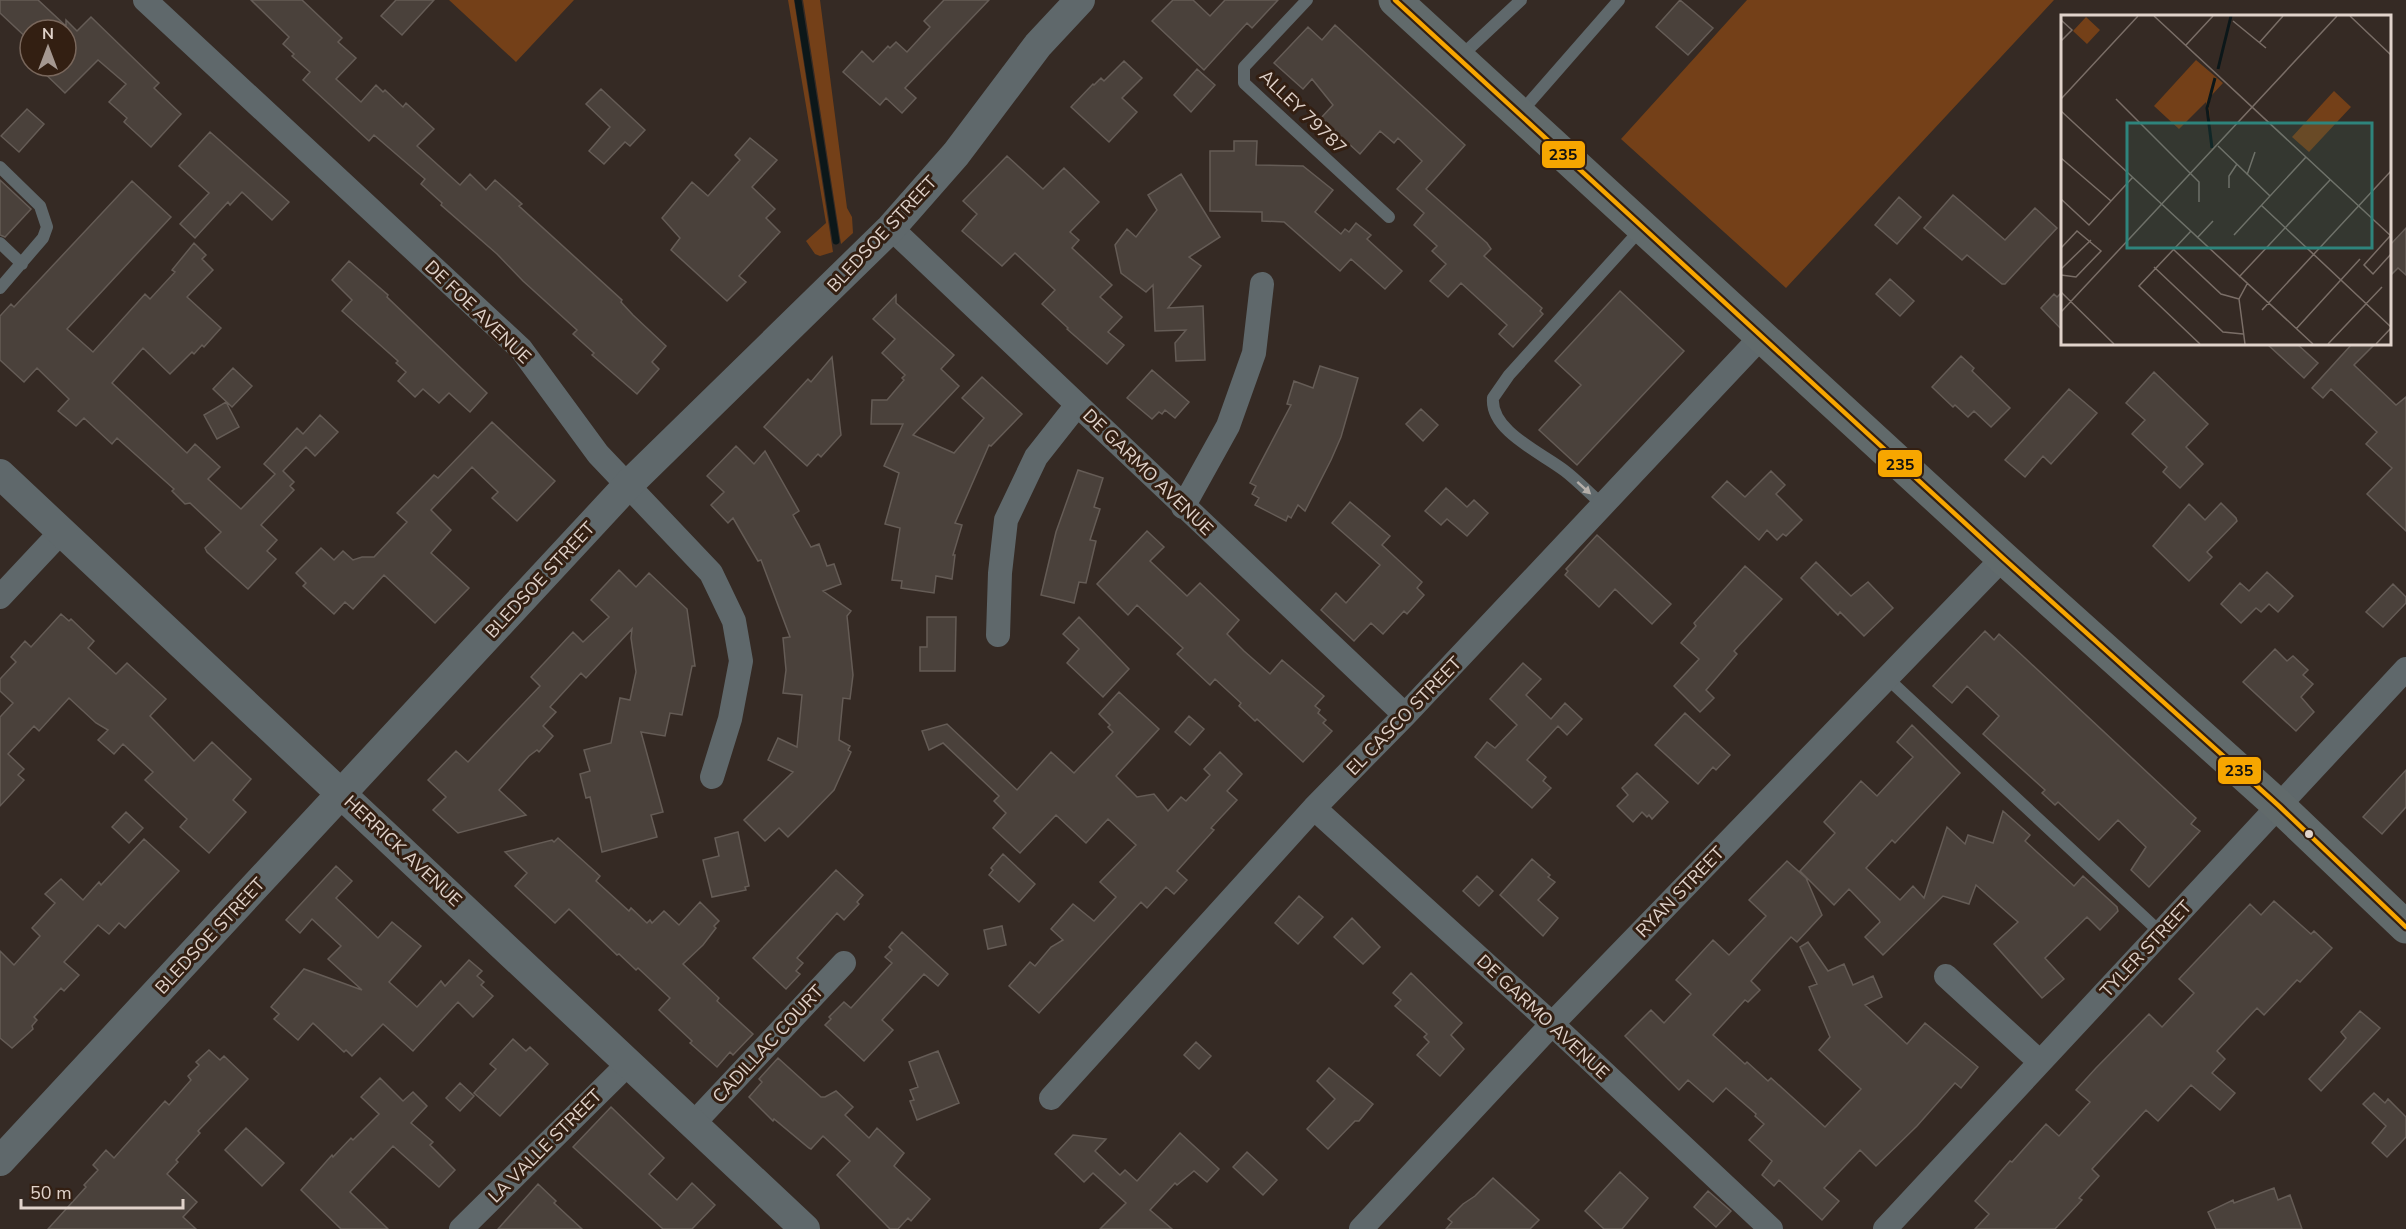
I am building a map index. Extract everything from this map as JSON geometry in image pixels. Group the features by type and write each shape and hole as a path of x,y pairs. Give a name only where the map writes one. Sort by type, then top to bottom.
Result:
{"main road":[{"path":"1395,0 2003,558 2279,806 2406,927"}],"street":[{"name":"DE FOE AVENUE","path":"145,0 521,350 598,454 711,573 734,621 741,660 730,719 712,777"},
{"name":"BLEDSOE STREET","path":"0,1161 627,486 891,228 956,154 1038,45 1080,0"},
{"name":"DE GARMO AVENUE","path":"891,228 1406,716"},
{"path":"1183,507 1228,426 1254,353 1262,284"},
{"name":"EL CASCO STREET","path":"1050,1098 1314,808 1406,716 1761,336"},
{"path":"998,635 1000,573 1006,520 1036,457 1077,405"},
{"name":"HERRICK AVENUE","path":"0,474 343,793 805,1229"},
{"path":"0,597 62,531"},
{"name":"RYAN STREET","path":"1361,1229 1552,1024 2003,558"},
{"name":"TYLER STREET","path":"1886,1229 2406,669"},
{"name":"DE GARMO AVENUE","path":"1314,808 1552,1024 1771,1229"},
{"name":"CADILLAC COURT","path":"693,1124 844,963"},
{"path":"1946,976 2040,1062"},
{"name":"LA VALLE STREET","path":"462,1229 628,1064"}],"lane":[{"name":"ALLEY 79787","path":"1306,0 1244,68 1244,83 1389,217"},
{"path":"1459,58 1521,0"},
{"path":"1519,114 1619,0"},
{"path":"0,167 40,206 47,227 43,238 0,288"},
{"path":"1603,505 1565,471 1515,436 1502,424 1495,414 1493,398 1509,375 1642,227"},
{"path":"0,243 22,264"},
{"path":"1887,678 2161,933"}],"shaded area":[{"path":"449,0 574,0 516,62"},
{"path":"788,0 794,0 833,252 820,256 815,254 806,241 826,223"},
{"path":"803,0 820,0 847,208 852,217 853,233 841,244"},
{"path":"1747,0 2054,0 1786,288 1621,139"}],"building":[{"path":"0,0 38,0 57,18 18,18 18,30 0,13"},
{"path":"251,0 302,0 342,38 338,42 356,58 336,79 361,102 376,85 383,92 385,90 403,107 406,103 434,129 417,146 460,185 470,174 486,190 495,180 522,204 519,206 622,300 621,302 633,315 666,346 652,362 659,369 637,394 592,355 594,353 573,334 577,330 497,254 441,205 442,203 421,184 425,179 374,135 369,141 303,80 310,72 292,56 294,54 283,44 289,37"},
{"path":"396,0 434,0 402,35 381,16"},
{"path":"944,0 989,0 905,88 916,98 902,113 886,98 880,105 843,72 862,51 873,62 888,46 890,48 896,42 907,52 930,27 924,21"},
{"path":"1173,0 1193,0 1210,16 1225,0 1278,0 1252,28 1247,23 1204,70 1152,21"},
{"path":"1680,0 1713,28 1688,55 1656,27"},
{"path":"91,17 159,83 154,88 181,114 151,147 124,122 127,118 109,102 126,84 98,60 65,93 49,78 78,78 78,30"},
{"path":"1335,25 1465,145 1426,189 1487,243 1491,249 1484,256 1542,308 1540,311 1543,314 1513,347 1499,334 1507,325 1461,283 1448,297 1430,281 1446,264 1432,251 1437,246 1414,225 1424,213 1397,189 1422,161 1398,138 1394,143 1380,131 1360,154 1321,118 1333,105 1312,79 1303,89 1274,63 1308,27 1322,40"},
{"path":"1124,61 1142,78 1122,98 1137,112 1109,142 1071,107 1093,84 1101,78 1104,81"},
{"path":"1197,69 1215,85 1191,112 1174,95"},
{"path":"601,89 645,130 630,146 625,142 604,164 589,151 610,127 586,104"},
{"path":"27,109 44,124 19,152 1,136"},
{"path":"210,132 289,202 272,220 242,192 230,205 228,202 195,238 180,224 209,193 179,166"},
{"path":"750,138 777,160 752,187 775,209 766,218 780,232 739,276 746,282 727,301 671,250 680,238 662,218 692,182 708,196 740,160 735,155"},
{"path":"1234,141 1257,141 1256,165 1303,166 1333,190 1315,212 1341,234 1345,229 1349,232 1356,223 1371,235 1367,239 1402,271 1385,289 1351,259 1340,271 1284,222 1262,221 1262,212 1210,211 1210,151 1234,151"},
{"path":"1007,156 1043,189 1064,168 1099,202 1070,232 1079,240 1072,248 1112,285 1100,297 1122,317 1108,332 1124,345 1107,364 1042,304 1055,290 1015,253 1002,266 962,231 977,214 963,201"},
{"path":"1181,174 1220,237 1189,257 1201,266 1168,308 1203,306 1205,360 1176,361 1175,343 1186,330 1155,331 1153,285 1146,292 1121,273 1115,245 1127,229 1136,237 1157,210 1148,195"},
{"path":"0,180 31,209 5,237 0,235"},
{"path":"132,181 171,217 67,329 93,352 145,294 150,299 175,272 172,270 194,243 206,255 202,259 213,270 187,297 221,328 204,347 202,345 194,354 192,352 170,374 143,348 112,383 187,453 195,444 220,467 208,479 241,509 275,474 264,464 297,428 303,434 320,415 338,432 315,456 306,447 283,471 294,482 290,486 294,490 261,525 277,540 267,551 276,559 248,589 207,552 205,548 221,532 190,503 185,504 172,491 174,489 117,438 112,444 84,418 76,426 58,411 69,399 37,368 24,382 0,360 0,316 11,304 14,307"},
{"path":"1953,195 2005,240 2035,208 2057,228 2005,284 2002,284 1967,255 1962,260 1924,228"},
{"path":"1899,197 1921,217 1897,244 1875,225"},
{"path":"2406,228 2406,275 2398,268 2391,275 2391,244"},
{"path":"349,261 388,295 387,297 487,393 470,412 449,393 439,403 423,389 415,397 398,381 406,372 396,363 398,361 342,311 352,300 332,280"},
{"path":"1890,279 1914,301 1900,316 1876,294"},
{"path":"1620,291 1684,351 1577,465 1539,430 1581,385 1555,361"},
{"path":"2061,293 2061,329 2041,308 2054,294 2057,297"},
{"path":"896,295 896,303 954,355 941,369 959,386 913,435 954,453 984,418 962,398 982,377 1022,414 991,446 989,445 955,523 962,525 953,555 955,555 952,579 936,576 934,593 901,588 902,581 892,580 900,528 885,524 899,473 884,466 903,424 871,424 872,400 887,400 904,380 902,378 905,375 882,353 895,339 873,319"},
{"path":"2268,345 2298,345 2318,363 2304,378"},
{"path":"2351,345 2374,345 2354,365 2396,405 2406,397 2406,531 2367,494 2392,468 2366,444 2377,432 2331,389 2323,398 2312,388"},
{"path":"1961,356 1974,368 1972,371 2010,408 1991,427 1974,411 1968,417 1955,405 1953,407 1932,387"},
{"path":"832,357 841,435 821,457 818,454 807,466 764,427 808,379 811,382"},
{"path":"1320,366 1358,378 1341,437 1331,460 1305,511 1298,505 1291,518 1288,516 1286,521 1255,505 1259,498 1252,494 1256,486 1250,483 1291,405 1287,404 1294,381 1313,388"},
{"path":"233,368 252,386 232,407 213,389"},
{"path":"1152,370 1189,402 1175,418 1165,410 1152,419 1127,398"},
{"path":"2154,372 2208,424 2186,447 2203,464 2180,488 2163,472 2167,467 2132,434 2145,420 2126,403"},
{"path":"2069,389 2097,413 2051,464 2043,456 2025,477 2005,460"},
{"path":"226,402 239,427 217,439 204,415"},
{"path":"1421,409 1438,425 1423,441 1406,424"},
{"path":"492,422 555,481 517,521 492,498 498,492 472,467 431,510 451,530 431,553 469,588 435,623 384,575 353,609 345,602 334,614 303,586 306,583 296,573 321,548 334,560 343,551 353,560 374,557 407,522 397,513 434,475 438,478"},
{"path":"736,446 754,464 765,451 799,511 793,515 811,547 819,544 827,566 834,564 841,584 823,591 851,611 847,616 853,675 850,699 843,698 839,740 850,746 848,750 851,752 834,790 788,837 779,828 765,841 744,820 793,772 768,760 778,738 797,747 802,695 783,693 786,670 783,638 790,637 761,560 758,561 733,518 728,523 711,505 724,492 707,476"},
{"path":"1078,470 1103,478 1094,507 1100,509 1090,540 1096,541 1086,583 1079,582 1074,603 1041,595 1056,532"},
{"path":"1771,471 1785,485 1776,494 1802,520 1786,536 1783,534 1777,540 1767,530 1759,540 1712,497 1727,481 1745,497"},
{"path":"1446,488 1467,507 1474,500 1488,513 1467,536 1447,519 1441,525 1425,511"},
{"path":"1350,502 1390,536 1382,545 1422,582 1417,588 1424,595 1407,614 1404,611 1383,634 1371,623 1354,641 1321,610 1336,593 1346,603 1380,565 1332,523"},
{"path":"2221,503 2237,521 2207,552 2212,557 2189,581 2153,546 2189,504 2205,520"},
{"path":"1147,531 1164,547 1150,561 1187,596 1200,583 1239,620 1227,634 1244,651 1270,674 1282,660 1324,696 1315,706 1320,710 1318,713 1326,720 1323,723 1332,731 1303,762 1257,719 1255,721 1239,706 1241,703 1215,679 1210,685 1177,654 1183,648 1137,605 1128,615 1097,584"},
{"path":"1597,535 1671,604 1652,624 1615,589 1599,607 1565,575 1568,571 1566,569"},
{"path":"1816,562 1851,596 1868,582 1893,608 1864,636 1840,612 1838,615 1801,578"},
{"path":"1745,566 1782,599 1734,651 1737,654 1706,690 1714,698 1700,712 1674,686 1699,659 1681,643 1696,626 1694,623"},
{"path":"619,570 636,587 649,573 687,609 695,666 692,666 682,715 670,713 665,736 641,732 663,812 651,815 657,837 602,852 590,797 586,798 580,774 590,771 584,750 611,743 620,698 630,700 636,672 631,638 632,629 586,678 581,673 550,707 556,712 543,726 553,736 539,752 537,750 529,756 499,790 526,815 458,833 433,810 446,797 428,780 456,751 468,762 540,686 531,677 573,632 583,642 609,617 591,600"},
{"path":"2267,572 2293,596 2278,612 2269,604 2261,612 2256,608 2241,623 2221,604 2240,583 2249,591"},
{"path":"2393,584 2406,597 2406,603 2383,627 2366,612"},
{"path":"61,614 69,621 71,619 94,641 88,648 116,674 127,663 166,699 150,716 194,761 212,742 251,779 233,800 246,812 209,853 180,827 187,819 145,780 153,772 123,744 114,754 98,740 108,730 96,723 69,698 39,731 34,726 8,754 24,769 18,775 24,780 0,806 0,717 13,703 0,691 0,679 16,662 11,657 25,641 31,647"},
{"path":"927,617 956,617 955,671 920,671 920,647 927,647"},
{"path":"1079,617 1129,669 1103,697 1067,663 1079,649 1063,634"},
{"path":"1985,631 1994,640 1999,634 2196,818 2191,824 2200,831 2149,887 2131,870 2146,847 2118,820 2099,840 2058,802 2055,805 2042,793 2045,790 1983,734 1999,716 1967,686 1952,703 1933,686"},
{"path":"2275,649 2287,661 2293,656 2308,670 2303,675 2313,684 2301,697 2314,712 2296,731 2243,682"},
{"path":"1523,663 1541,679 1526,695 1551,719 1565,703 1582,719 1567,735 1558,726 1527,760 1546,777 1543,781 1551,788 1532,808 1475,757 1487,742 1495,748 1517,725 1490,699"},
{"path":"1119,692 1159,729 1116,776 1137,797 1154,794 1168,811 1181,797 1186,801 1210,775 1204,769 1220,752 1242,774 1227,791 1237,800 1177,871 1187,880 1174,894 1166,887 1147,908 1141,902 1039,1013 1009,986 1030,962 1035,966 1051,947 1063,940 1051,929 1073,904 1094,921 1116,897 1100,882 1136,845 1108,819 1086,843 1056,815 1020,853 993,828 1006,813 994,801 999,796 943,743 929,750 922,731 947,724 1017,790 1051,752 1074,773 1113,732 1108,727 1110,725 1099,714"},
{"path":"1685,713 1730,755 1716,770 1713,767 1698,784 1655,745"},
{"path":"1189,716 1204,729 1190,745 1175,732"},
{"path":"1912,725 1960,773 1895,843 1892,840 1866,868 1900,900 1913,886 1924,898 1947,827 1965,844 1968,835 1993,843 2003,811 2030,835 2025,841 2074,886 2083,876 2117,907 2118,911 2100,930 2087,917 2045,958 2064,979 2042,998 1994,944 2018,922 1976,885 1969,904 1943,896 1883,955 1865,937 1880,922 1879,920 1849,889 1834,905 1800,871 1835,833 1824,822 1861,781 1877,796 1913,757 1897,742"},
{"path":"2406,770 2406,807 2382,834 2363,817"},
{"path":"1637,773 1668,802 1652,819 1642,812 1633,822 1617,806 1628,795 1622,788"},
{"path":"126,812 143,828 129,843 112,827"},
{"path":"738,832 749,886 745,887 746,890 712,897 703,860 719,856 715,838"},
{"path":"558,838 600,876 596,881 629,911 631,908 647,923 650,920 652,923 664,911 679,925 700,902 719,921 703,945 683,964 719,998 717,1001 753,1034 733,1055 730,1052 717,1067 690,1043 692,1041 659,1010 670,998 638,968 636,970 619,954 617,955 569,909 555,923 515,886 527,873 505,852 552,840 554,842"},
{"path":"144,839 179,871 125,928 119,923 109,934 98,925 64,962 79,975 64,991 61,988 34,1017 37,1020 32,1026 33,1029 12,1048 0,1038 0,951 14,965 40,936 32,928 55,903 45,894 61,879 83,900 99,882 101,885"},
{"path":"1003,854 1035,884 1019,902 989,875 993,870 991,868"},
{"path":"1532,859 1555,882 1538,900 1558,918 1543,936 1500,895"},
{"path":"1787,861 1806,878 1822,915 1797,942 1791,937 1768,962 1751,981 1760,990 1748,1002 1745,1000 1713,1035 1745,1064 1747,1062 1768,1081 1771,1078 1825,1127 1861,1089 1819,1050 1830,1037 1809,987 1817,984 1800,947 1808,942 1828,971 1844,964 1853,985 1873,976 1882,997 1865,1005 1907,1044 1925,1023 1978,1067 1961,1088 1955,1083 1917,1126 1876,1166 1860,1150 1824,1188 1839,1201 1822,1220 1779,1180 1774,1186 1762,1175 1772,1161 1749,1140 1764,1124 1755,1116 1756,1114 1726,1088 1713,1102 1688,1080 1679,1090 1625,1036 1651,1010 1664,1023 1691,994 1676,980 1713,940 1729,955 1766,916 1749,900"},
{"path":"336,866 352,881 336,898 378,938 392,922 421,946 389,982 417,1007 441,981 445,986 469,960 482,971 477,976 484,982 481,985 493,996 473,1017 458,1002 413,1051 383,1024 352,1056 346,1050 344,1052 313,1023 298,1040 274,1019 279,1014 271,1007 304,969 362,990 328,959 341,946 312,919 300,933 286,920"},
{"path":"836,870 863,895 857,902 859,904 844,920 837,913 797,958 803,963 796,971 800,974 786,989 753,958"},
{"path":"1477,876 1493,891 1479,906 1463,891"},
{"path":"1299,896 1323,917 1298,944 1275,923"},
{"path":"2274,901 2311,934 2314,931 2332,948 2264,1015 2257,1008 2217,1051 2225,1059 2212,1073 2235,1093 2220,1110 2191,1085 2158,1121 2146,1110 2092,1169 2099,1176 2079,1198 2082,1200 2055,1229 1975,1229 1989,1214 1975,1201 2010,1161 2012,1162 2046,1124 2059,1136 2090,1102 2076,1090 2096,1068 2149,1014 2162,1027 2194,993 2179,979 2250,904 2261,915"},
{"path":"1352,918 1380,947 1363,964 1334,937"},
{"path":"1002,926 1006,945 988,949 984,930"},
{"path":"902,932 948,974 938,986 924,974 882,1020 893,1030 864,1061 825,1025 831,1019 829,1017 844,1002 851,1008 892,963 885,957 892,950 889,947"},
{"path":"1411,973 1462,1023 1451,1035 1464,1049 1440,1076 1417,1055 1429,1042 1424,1037 1427,1034 1395,1006 1401,1000 1393,993"},
{"path":"2360,1011 2380,1028 2321,1091 2309,1079 2346,1038 2341,1032"},
{"path":"513,1039 526,1051 530,1047 548,1064 500,1116 474,1093 496,1069 490,1064"},
{"path":"1196,1042 1211,1056 1199,1069 1184,1055"},
{"path":"209,1050 220,1060 224,1056 248,1079 198,1131 200,1133 167,1174 197,1202 183,1217 196,1229 48,1229 86,1187 84,1185 98,1170 93,1165 106,1150 114,1158 165,1101 169,1105 191,1080 188,1076 199,1065 196,1062"},
{"path":"938,1051 959,1103 917,1120 910,1101 914,1100 910,1090 918,1087 909,1062"},
{"path":"778,1058 821,1097 836,1091 853,1107 845,1115 869,1138 877,1128 904,1153 894,1166 930,1199 911,1221 908,1218 898,1229 890,1229 837,1175 850,1161 823,1136 811,1149 809,1148 774,1119 773,1121 749,1097 762,1082 759,1079"},
{"path":"1329,1068 1373,1104 1359,1121 1355,1121 1328,1149 1307,1129 1335,1099 1317,1081"},
{"path":"380,1078 403,1101 413,1092 427,1106 411,1123 433,1142 430,1145 455,1170 439,1187 393,1146 350,1192 388,1229 341,1229 301,1190 332,1155 333,1157 351,1138 353,1140 379,1114 361,1097"},
{"path":"460,1083 474,1096 460,1111 446,1098"},
{"path":"2374,1093 2385,1103 2388,1099 2406,1117 2406,1137 2387,1157 2372,1143 2386,1126 2363,1104"},
{"path":"611,1107 664,1158 649,1174 677,1200 692,1183 715,1205 692,1229 663,1229 573,1147"},
{"path":"246,1128 284,1163 262,1186 225,1150"},
{"path":"1180,1133 1219,1169 1207,1182 1194,1171 1177,1185 1175,1183 1150,1210 1172,1229 1100,1229 1126,1203 1093,1173 1084,1182 1055,1154 1073,1135 1106,1139 1095,1151 1120,1175 1125,1170 1137,1181"},
{"path":"1247,1152 1277,1180 1263,1195 1233,1167"},
{"path":"1620,1172 1648,1198 1622,1229 1604,1229 1585,1211"},
{"path":"1493,1178 1539,1220 1530,1229 1446,1229 1452,1222 1448,1219"},
{"path":"538,1184 556,1201 554,1203 582,1229 498,1229"},
{"path":"2274,1188 2278,1200 2290,1195 2302,1229 2216,1229 2208,1212 2233,1200 2234,1203"},
{"path":"1708,1191 1731,1211 1716,1227 1694,1207"}],"waterway":[{"path":"798,0 836,241"}],"transit line":[{"name":"235","path":"1395,0 2003,558 2279,806 2406,927"}]}
